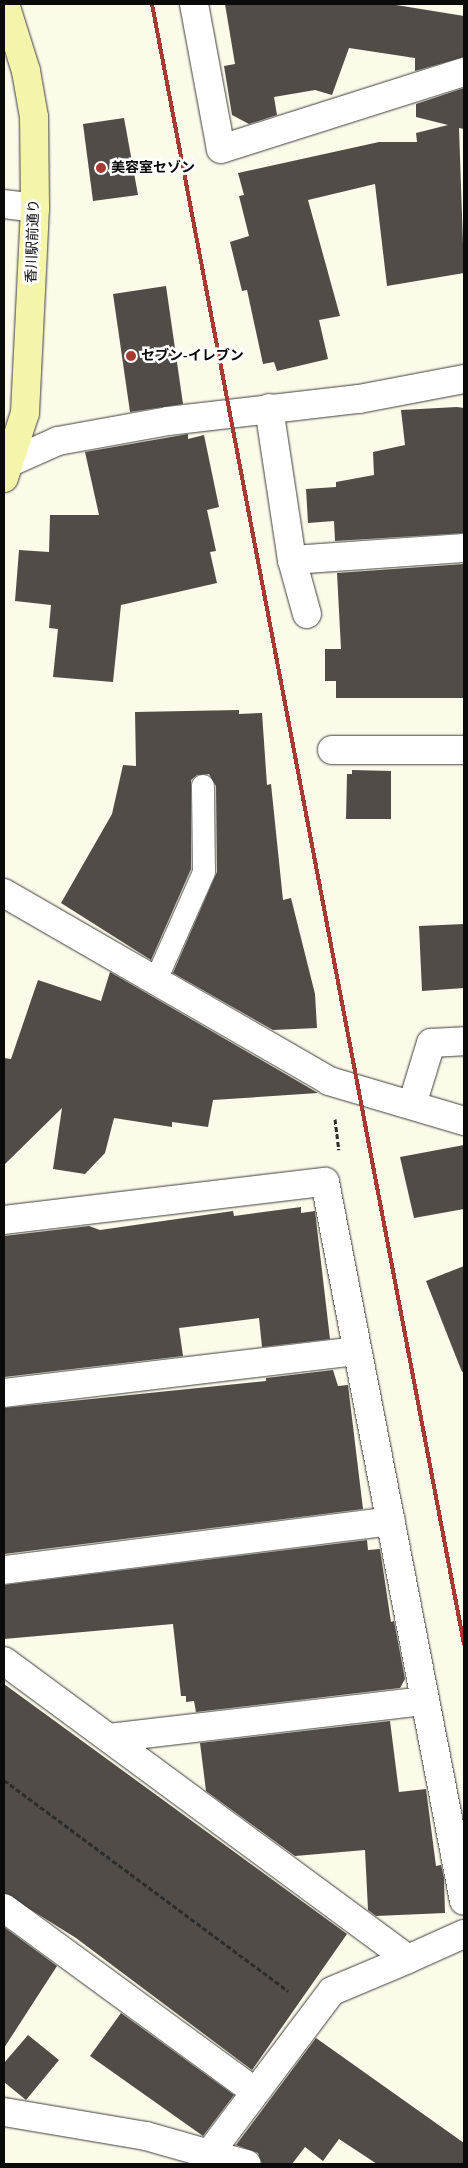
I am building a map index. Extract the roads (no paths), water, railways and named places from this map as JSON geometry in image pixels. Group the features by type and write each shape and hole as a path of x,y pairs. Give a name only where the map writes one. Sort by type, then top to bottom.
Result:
{"street":[{"name":"香川駅前通り","path":"5,4 26,71 34,116 35,208 25,413 6,469"},
{"path":"194,4 221,149 464,72"},
{"path":"4,204 35,208"},
{"path":"6,469 58,441 269,408 359,399 464,378"},
{"path":"269,408 292,560 307,614"},
{"path":"292,560 464,548"},
{"path":"332,750 464,750"},
{"path":"4,893 329,1082 464,1121"},
{"path":"412,1105 431,1043 464,1041"},
{"path":"4,1220 325,1182 464,1901"},
{"path":"4,1393 357,1350"},
{"path":"4,1570 391,1521"},
{"path":"4,1662 408,1959"},
{"path":"109,1738 425,1702"},
{"path":"4,1908 254,2091"},
{"path":"209,2154 254,2091 332,1991 464,1934"},
{"path":"4,2112 146,2136 247,2164"}],"lane":[{"path":"156,980 204,872 203,786"}],"railway":[{"path":"152,4 464,1644"}],"place":[{"name":"美容室セゾン","path":"101,168"},
{"name":"セブン-イレブン","path":"131,356"}]}
